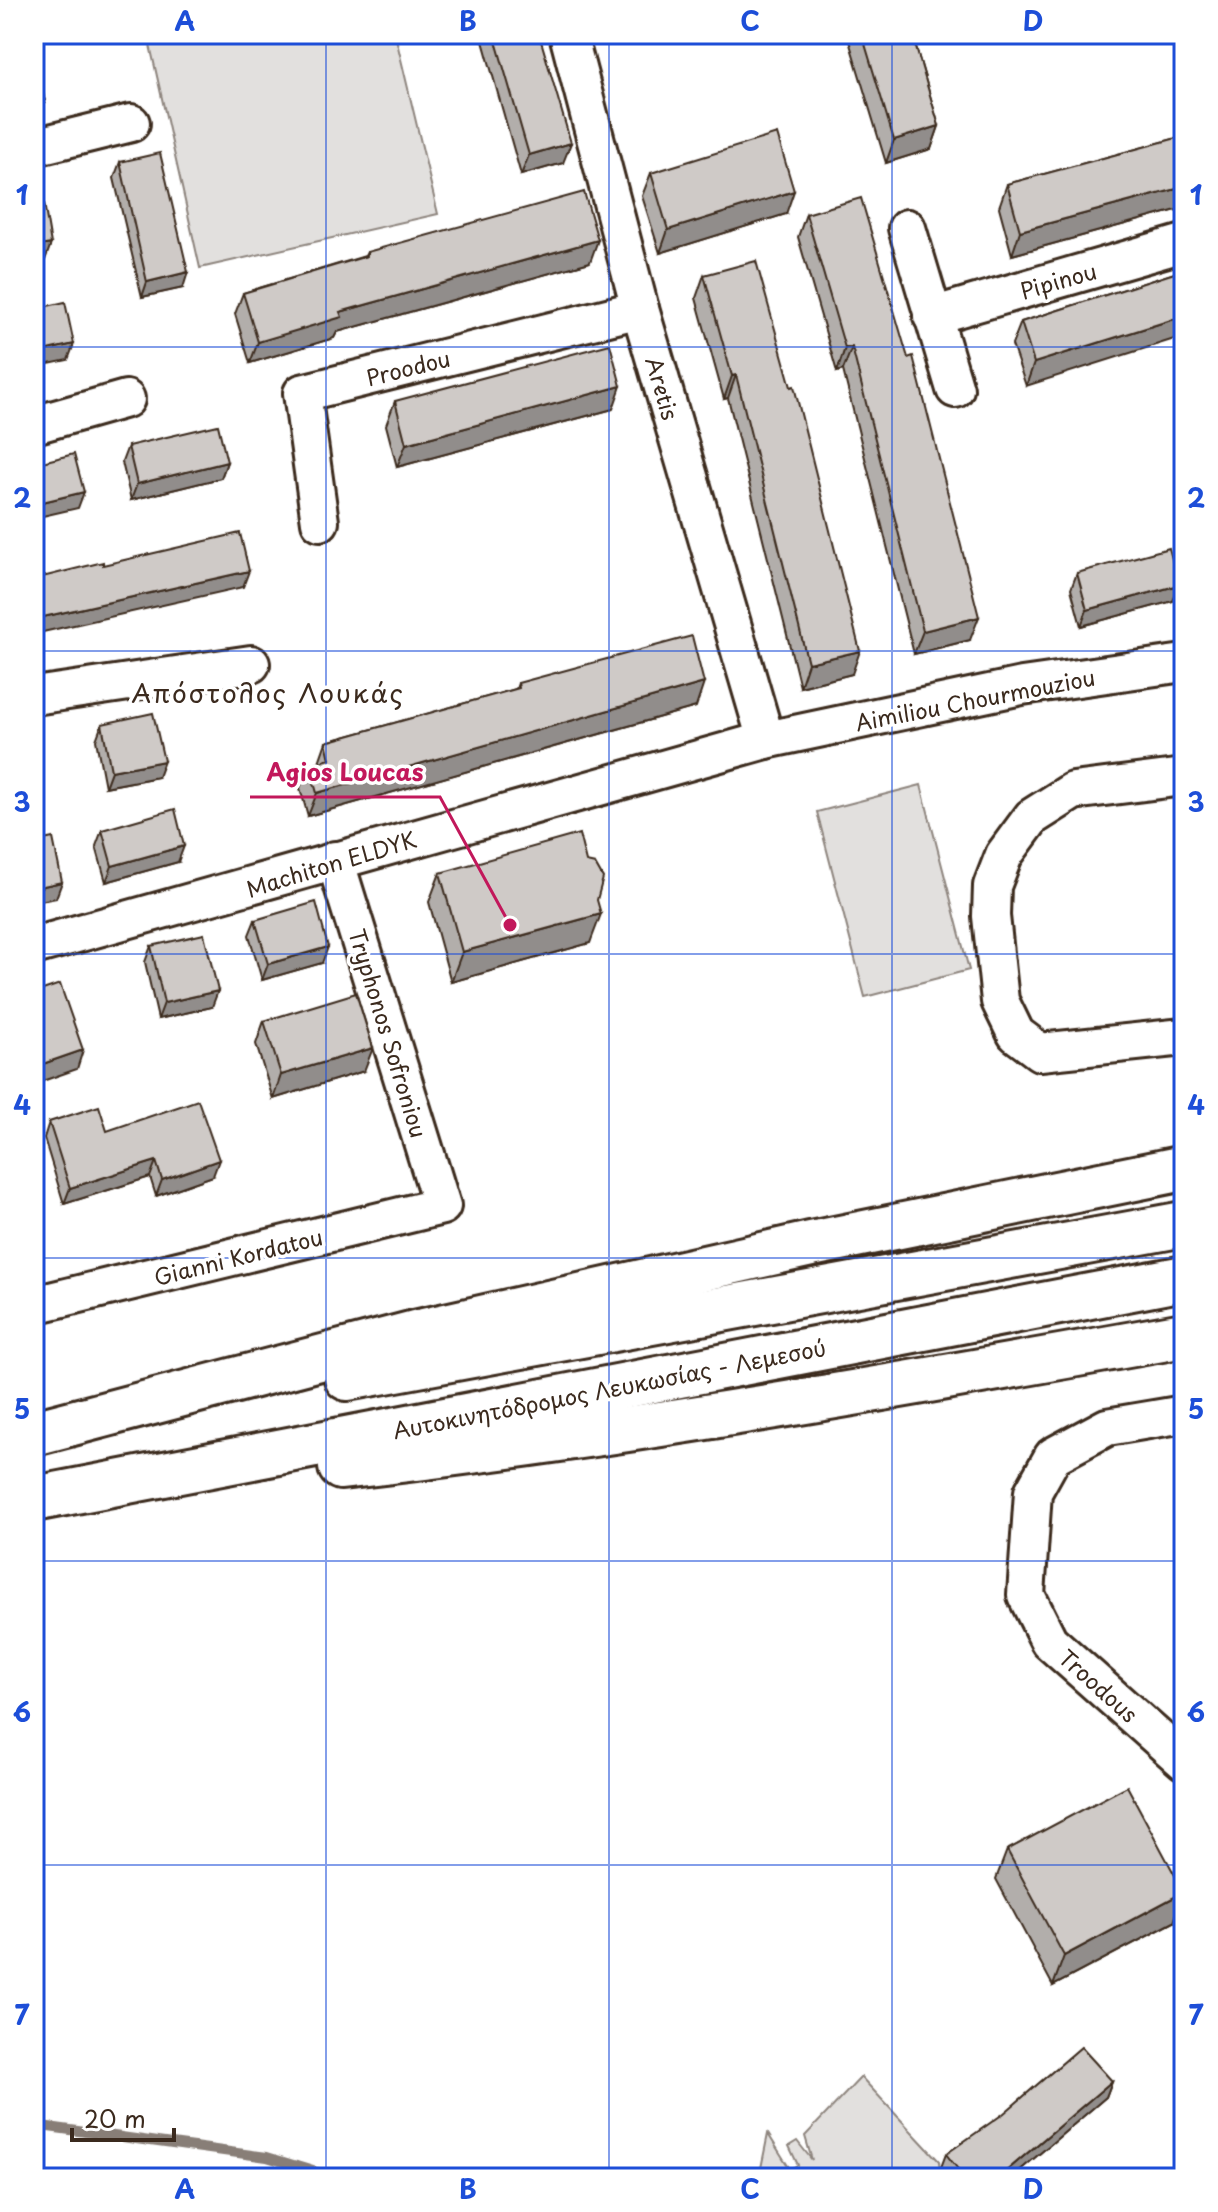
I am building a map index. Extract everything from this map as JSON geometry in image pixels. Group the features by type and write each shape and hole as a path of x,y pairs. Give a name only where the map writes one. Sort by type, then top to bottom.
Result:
{"highway":[{"path":"34,1434 415,1333 811,1244 1184,1168"},
{"path":"34,1434 1184,1224"},
{"name":"Αυτοκινητόδρομος Λευκωσίας - Λεμεσού","path":"34,1500 1184,1278"},
{"path":"34,1500 456,1454 861,1393 1184,1335"}],"street":[{"name":"Aretis","path":"573,35 640,309 766,740"},
{"path":"34,147 131,123"},
{"path":"907,228 955,389"},
{"name":"Pipinou","path":"932,316 1184,243"},
{"name":"Proodou","path":"320,522 302,393 640,309"},
{"path":"34,425 126,399"},
{"name":"Aimiliou Chourmouziou","path":"766,740 1022,686 1184,663"},
{"path":"34,696 251,664"},
{"name":"Machiton ELDYK","path":"34,946 223,896 335,860 766,740"},
{"path":"1184,777 1073,791 1032,817 1004,855 992,886 991,916 1000,1001 1016,1034 1040,1052 1077,1051 1184,1037"},
{"name":"Tryphonos Sofroniou","path":"335,860 442,1206"},
{"name":"Gianni Kordatou","path":"34,1305 442,1206"},
{"name":"Troodous","path":"1184,1414 1107,1427 1053,1456 1033,1492 1026,1595 1049,1641 1184,1761"}],"shaded area":[{"path":"395,34 438,214 200,268 148,36"},
{"path":"921,785 969,970 865,997 817,812"},
{"path":"861,2077 939,2161 940,2178 759,2178 768,2134 790,2169 798,2165 789,2146 797,2141 812,2160 805,2136"}],"building":[{"path":"494,34 539,34 571,143 529,155"},
{"path":"862,34 912,34 939,126 894,140"},
{"path":"34,57 45,101 34,105"},
{"path":"777,134 794,191 668,230 651,173"},
{"path":"1184,136 1184,187 1020,231 1007,184"},
{"path":"160,153 188,272 147,282 120,162"},
{"path":"584,192 598,240 340,312 342,317 258,342 243,293 367,256 367,252"},
{"path":"43,197 51,244 34,247 34,199"},
{"path":"861,198 908,358 913,356 979,617 923,631 852,347 845,348 806,214"},
{"path":"756,261 791,387 794,386 860,651 808,663 736,375 732,376 704,275"},
{"path":"1184,270 1184,316 1034,363 1021,322"},
{"path":"65,302 74,344 34,353 34,309"},
{"path":"610,344 621,386 406,444 395,401"},
{"path":"218,425 227,462 137,484 128,446"},
{"path":"74,454 84,492 34,504 34,464"},
{"path":"240,533 249,571 34,619 34,579"},
{"path":"1169,548 1179,585 1087,610 1077,573"},
{"path":"692,636 704,683 317,793 309,765 330,759 326,742 519,688 518,683"},
{"path":"153,713 164,761 111,771 102,724"},
{"path":"34,746 41,781 34,782"},
{"path":"175,809 184,846 112,866 102,830"},
{"path":"579,834 586,862 595,864 603,878 597,900 601,914 462,952 440,873"},
{"path":"53,838 62,882 34,888 34,842"},
{"path":"316,902 328,947 268,964 255,920"},
{"path":"204,934 218,991 164,1003 151,946"},
{"path":"60,984 83,1050 34,1067 34,993"},
{"path":"356,993 373,1048 281,1075 264,1021"},
{"path":"198,1100 219,1160 162,1180 156,1161 70,1188 49,1122 99,1106 107,1131"},
{"path":"1127,1786 1184,1892 1064,1956 1007,1850"},
{"path":"1081,2047 1112,2081 998,2178 965,2178 946,2154 1003,2114"}],"waterway":[{"path":"34,2125 267,2157 336,2178"}],"place":[{"name":"Agios Loucas","path":"510,925"}],"district":[{"name":"Απόστολος Λουκάς","path":"268,692"}]}
